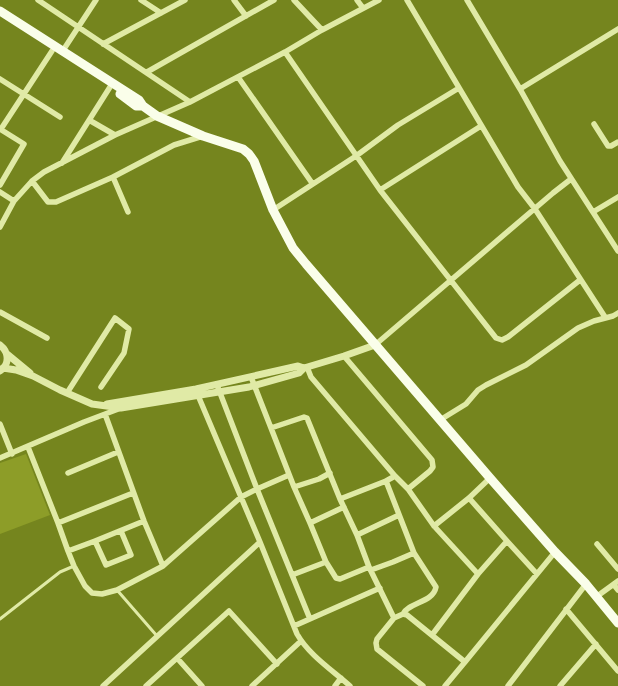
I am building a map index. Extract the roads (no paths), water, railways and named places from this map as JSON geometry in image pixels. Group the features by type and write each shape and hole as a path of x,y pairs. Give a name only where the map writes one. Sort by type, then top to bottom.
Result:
{"main road":[{"path":"0,11 139,100 142,106 157,116 203,136 243,149 249,154 254,161 273,210 293,248 490,478 555,552 586,584 618,622"},
{"path":"0,16 52,51 110,87 136,106 142,106"}],"street":[{"path":"38,0 44,2 103,44 190,102"},
{"path":"62,52 96,0"},
{"path":"141,0 161,13"},
{"path":"103,44 185,0"},
{"path":"234,0 246,16"},
{"path":"147,72 274,0"},
{"path":"294,0 322,30"},
{"path":"357,0 364,8"},
{"path":"0,228 14,201 32,181 44,172 115,135 190,102 379,0"},
{"path":"407,0 518,186 535,209 604,317"},
{"path":"467,0 571,179 618,251"},
{"path":"520,89 618,29"},
{"path":"0,185 24,144 0,129 52,51"},
{"path":"285,52 380,190 452,279 496,338 502,340 508,337 580,280"},
{"path":"238,77 312,183"},
{"path":"0,78 60,117"},
{"path":"62,163 110,87"},
{"path":"273,210 312,183 356,156 398,125 459,88"},
{"path":"89,120 115,135"},
{"path":"594,124 608,146 618,142"},
{"path":"380,190 481,126"},
{"path":"32,181 48,202 56,202 113,177 174,145 203,136"},
{"path":"113,177 128,212"},
{"path":"0,458 121,408 197,393 217,385 298,366 306,367 375,345 571,179"},
{"path":"0,192 14,201"},
{"path":"593,212 618,197"},
{"path":"0,312 47,338"},
{"path":"440,420 466,404 478,390 526,365 578,328 604,317 618,314"},
{"path":"67,393 115,318 129,329 124,352 101,387"},
{"path":"0,345 7,354 33,376"},
{"path":"7,354 8,359 2,370 16,370 33,376 92,404 121,408"},
{"path":"344,356 432,460 433,466 430,471 408,489"},
{"path":"103,405 197,393 220,392 299,373 306,367"},
{"path":"306,367 311,376 395,476 408,489 434,526 478,574"},
{"path":"251,378 294,487 326,562 333,574 338,579 393,562 414,552"},
{"path":"217,385 257,489 310,619"},
{"path":"197,393 301,641 310,652 350,686"},
{"path":"105,414 133,493 163,566"},
{"path":"271,428 298,418 306,417 340,499 357,535 370,569 394,618"},
{"path":"0,424 12,454"},
{"path":"28,447 74,566 85,586 92,593 102,594 117,590 163,566 241,497 289,475"},
{"path":"68,473 118,452"},
{"path":"294,487 319,479 330,473"},
{"path":"340,499 395,476"},
{"path":"434,526 469,498 490,478"},
{"path":"386,481 414,552 436,584 436,590 425,600 407,609 402,614 394,618 377,639 376,646 378,651 423,686"},
{"path":"58,523 133,493"},
{"path":"469,498 537,574"},
{"path":"310,523 344,507"},
{"path":"357,535 399,515"},
{"path":"68,551 144,521"},
{"path":"95,541 106,565 131,555 121,531"},
{"path":"432,634 478,574 507,541"},
{"path":"103,686 260,542"},
{"path":"597,544 618,569"},
{"path":"445,686 555,552"},
{"path":"292,575 326,562"},
{"path":"596,597 616,582 618,590"},
{"path":"508,686 586,584"},
{"path":"294,626 380,588"},
{"path":"566,609 618,671"},
{"path":"146,686 228,611 277,664"},
{"path":"402,614 407,615 466,662"},
{"path":"252,686 301,641"},
{"path":"560,686 596,644"},
{"path":"177,658 202,686"},
{"path":"334,686 341,678"}],"lane":[{"path":"0,619 60,572 74,566"},
{"path":"117,590 157,636"}]}
